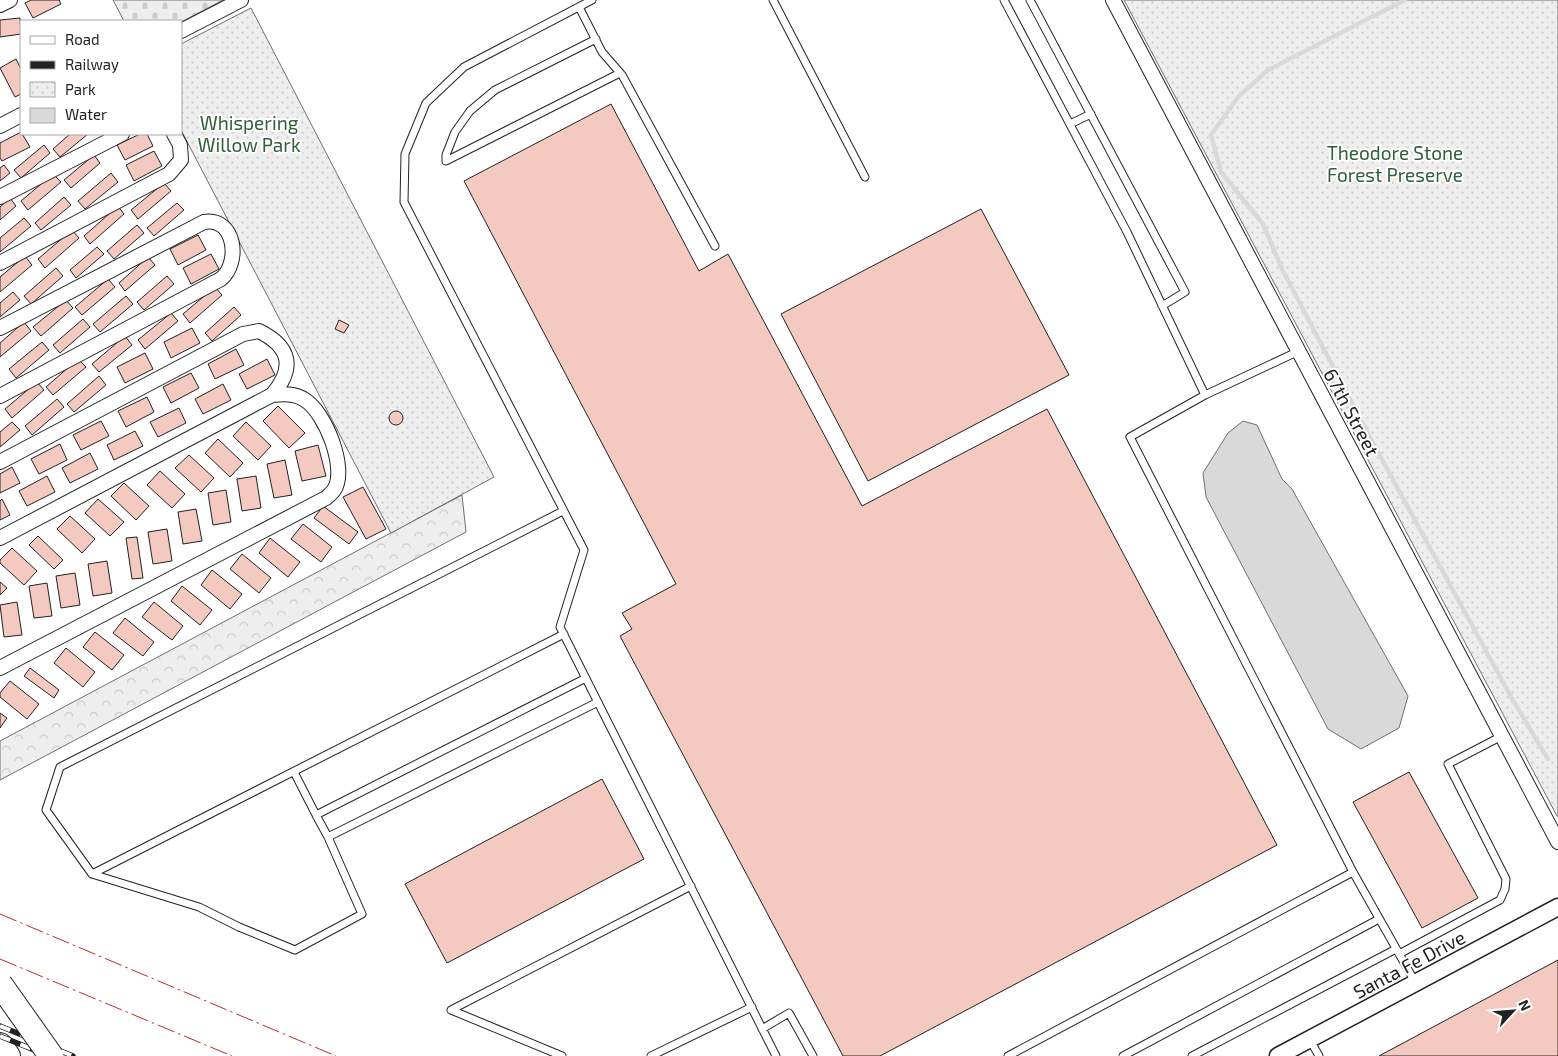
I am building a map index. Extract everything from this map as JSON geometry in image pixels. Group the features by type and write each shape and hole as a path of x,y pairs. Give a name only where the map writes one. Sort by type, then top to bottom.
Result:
{"highway":[{"path":"0,984 51,1056"},
{"path":"0,1045 8,1056"}],"street":[{"path":"0,5 10,0"},
{"path":"182,30 240,0"},
{"name":"67th Street","path":"1113,0 1558,842"},
{"path":"0,126 20,115"},
{"path":"0,197 120,135"},
{"path":"0,263 169,174 181,160 180,145 175,135"},
{"path":"0,328 204,222 211,221 217,223 225,228 230,236 233,258 231,267 221,279 0,396"},
{"path":"0,462 243,334 259,331 278,343 283,352 287,363 286,373 272,395 0,538"},
{"path":"0,668 326,498 334,490 338,480 338,460 334,447 315,409 298,396 272,395"},
{"name":"Santa Fe Drive","path":"1278,1056 1558,907"}],"lane":[{"path":"592,0 464,67 426,104 405,154 404,202 584,550 560,627 776,1056"},
{"path":"772,0 865,178"},
{"path":"1004,0 1127,232 1205,395"},
{"path":"1030,0 1185,292 1162,306"},
{"path":"579,7 602,52 620,73 715,246"},
{"path":"596,39 495,90 470,112 455,132 446,155 446,161 620,73"},
{"path":"1070,124 1091,114"},
{"path":"1298,351 1205,395 1130,436 1353,872 1415,983"},
{"path":"294,772 328,837 362,914 295,950 199,908 92,874 46,810 60,767 563,510"},
{"path":"92,874 564,634"},
{"path":"316,815 586,678"},
{"path":"328,837 598,702"},
{"path":"1192,1056 1500,900 1505,889 1506,879 1448,764 1502,736"},
{"path":"1008,1056 1353,872"},
{"path":"562,1056 451,1010 691,886"},
{"path":"1123,1056 1379,919"},
{"path":"651,1056 752,1007"},
{"path":"762,1029 789,1013 812,1056"},
{"path":"1310,1039 1318,1056"}],"green space":[{"path":"113,0 223,0 182,21 123,20"},
{"name":"Theodore Stone Forest Preserve","path":"1124,0 1558,0 1558,817 1557,816"},
{"name":"Whispering Willow Park","path":"251,8 494,477 391,533 182,132 182,43"},
{"path":"462,495 466,532 0,780 0,741"}],"water":[{"path":"1243,421 1257,425 1282,479 1292,489 1408,696 1399,728 1361,749 1328,729 1206,497 1203,473 1228,433"}],"building":[{"path":"31,0 59,0 61,4 33,18 25,3"},
{"path":"20,18 20,34 0,37 0,20"},
{"path":"16,59 20,67 20,94 15,97 0,68"},
{"path":"611,104 699,271 728,254 862,506 1047,409 1277,845 880,1056 843,1056 620,636 632,629 622,613 676,584 464,181"},
{"path":"20,133 30,147 2,161 0,158 0,143"},
{"path":"69,135 87,135 60,157 53,149"},
{"path":"138,135 148,135 153,146 125,160 117,145"},
{"path":"44,145 50,153 21,178 14,170"},
{"path":"154,151 162,166 134,181 126,165"},
{"path":"94,155 100,163 71,188 64,180"},
{"path":"4,165 10,173 0,181 0,168"},
{"path":"111,173 118,182 85,209 78,201"},
{"path":"53,174 61,182 28,210 21,201"},
{"path":"164,183 171,191 138,219 131,210"},
{"path":"64,197 71,205 41,230 35,223"},
{"path":"10,198 16,206 0,220 0,207"},
{"path":"177,203 184,210 154,236 147,228"},
{"path":"118,206 124,214 90,244 84,236"},
{"path":"981,209 1069,375 868,481 781,314"},
{"path":"24,218 31,226 0,252 0,238"},
{"path":"137,225 144,233 114,259 107,251"},
{"path":"72,230 79,238 45,268 38,259"},
{"path":"198,235 206,250 178,265 170,249"},
{"path":"97,247 104,254 76,278 70,270"},
{"path":"211,254 219,269 191,284 183,268"},
{"path":"25,256 32,265 0,292 0,277"},
{"path":"148,257 155,265 125,291 119,283"},
{"path":"56,268 63,276 31,304 24,296"},
{"path":"167,276 174,284 144,310 137,302"},
{"path":"108,279 115,287 82,315 75,307"},
{"path":"215,287 222,295 190,323 183,314"},
{"path":"13,292 20,300 0,317 0,303"},
{"path":"126,296 133,304 100,332 93,324"},
{"path":"66,300 73,308 41,336 33,327"},
{"path":"234,307 241,315 212,341 205,333"},
{"path":"171,313 178,321 145,349 138,340"},
{"path":"83,319 90,327 60,353 53,345"},
{"path":"339,320 349,325 344,333 335,329"},
{"path":"24,322 31,331 0,357 0,343"},
{"path":"192,328 200,343 171,358 164,342"},
{"path":"125,336 132,345 99,372 92,364"},
{"path":"42,342 49,350 16,378 9,369"},
{"path":"236,349 244,365 215,379 208,364"},
{"path":"145,353 153,369 125,383 117,367"},
{"path":"78,359 86,367 53,395 46,387"},
{"path":"267,359 275,375 247,389 239,374"},
{"path":"191,373 199,388 171,403 163,387"},
{"path":"99,376 106,385 74,412 67,404"},
{"path":"37,382 44,390 12,418 5,409"},
{"path":"223,384 231,400 203,414 195,399"},
{"path":"147,397 154,412 126,427 118,411"},
{"path":"57,399 64,407 32,435 25,426"},
{"path":"278,406 305,433 289,448 263,421"},
{"path":"179,408 186,423 158,437 150,422"},
{"path":"396,411 401,413 403,418 401,423 396,425 391,423 389,418 391,413"},
{"path":"101,421 109,436 81,450 73,435"},
{"path":"12,422 20,430 0,447 0,432"},
{"path":"246,422 271,446 258,460 233,436"},
{"path":"135,431 143,446 114,460 107,445"},
{"path":"218,439 243,463 230,477 205,453"},
{"path":"60,444 67,460 39,474 31,459"},
{"path":"318,445 326,476 302,481 295,451"},
{"path":"90,453 98,469 70,483 62,468"},
{"path":"189,455 214,478 201,492 175,468"},
{"path":"285,460 292,495 274,498 267,464"},
{"path":"12,467 20,483 0,493 0,474"},
{"path":"160,471 185,494 172,508 147,485"},
{"path":"47,476 55,492 27,506 19,491"},
{"path":"256,476 261,508 242,511 237,479"},
{"path":"124,483 149,506 136,520 111,496"},
{"path":"363,487 386,529 366,539 343,497"},
{"path":"226,490 231,522 213,525 208,493"},
{"path":"2,499 10,515 0,520 0,501"},
{"path":"98,499 124,522 110,536 85,513"},
{"path":"323,506 358,532 349,544 314,518"},
{"path":"196,509 202,541 183,544 178,512"},
{"path":"70,516 95,539 82,553 57,529"},
{"path":"303,524 332,547 321,562 291,539"},
{"path":"167,529 172,561 153,564 148,532"},
{"path":"38,536 63,560 54,569 29,545"},
{"path":"137,537 143,578 132,579 126,538"},
{"path":"270,538 300,562 288,577 259,553"},
{"path":"12,548 37,571 24,585 0,563 0,560"},
{"path":"242,554 271,578 259,593 230,569"},
{"path":"107,561 112,593 93,596 88,564"},
{"path":"212,570 242,594 230,609 201,585"},
{"path":"75,573 80,605 61,608 56,576"},
{"path":"0,582 7,588 0,595"},
{"path":"47,583 52,616 34,618 29,586"},
{"path":"182,586 212,610 200,625 171,601"},
{"path":"17,602 22,635 4,637 0,605"},
{"path":"154,602 183,626 172,640 142,617"},
{"path":"125,618 154,642 143,656 113,633"},
{"path":"95,632 124,655 112,670 83,647"},
{"path":"66,648 95,672 83,687 54,663"},
{"path":"30,668 59,690 54,698 24,676"},
{"path":"10,681 39,704 27,719 0,697 0,693"},
{"path":"0,713 7,718 0,728"},
{"path":"1409,772 1478,898 1422,928 1353,802"},
{"path":"602,779 644,859 447,963 405,884"},
{"path":"1558,960 1558,1056 1379,1056"}],"waterway":[{"path":"1405,0 1268,70 1239,96 1211,135 1221,172 1263,224 1282,269 1366,430 1511,697 1548,759"}],"railway":[{"path":"0,1026 73,1056"},
{"path":"0,1036 49,1056"}],"power":[{"path":"0,914 336,1056"},
{"path":"0,959 232,1056"}]}
